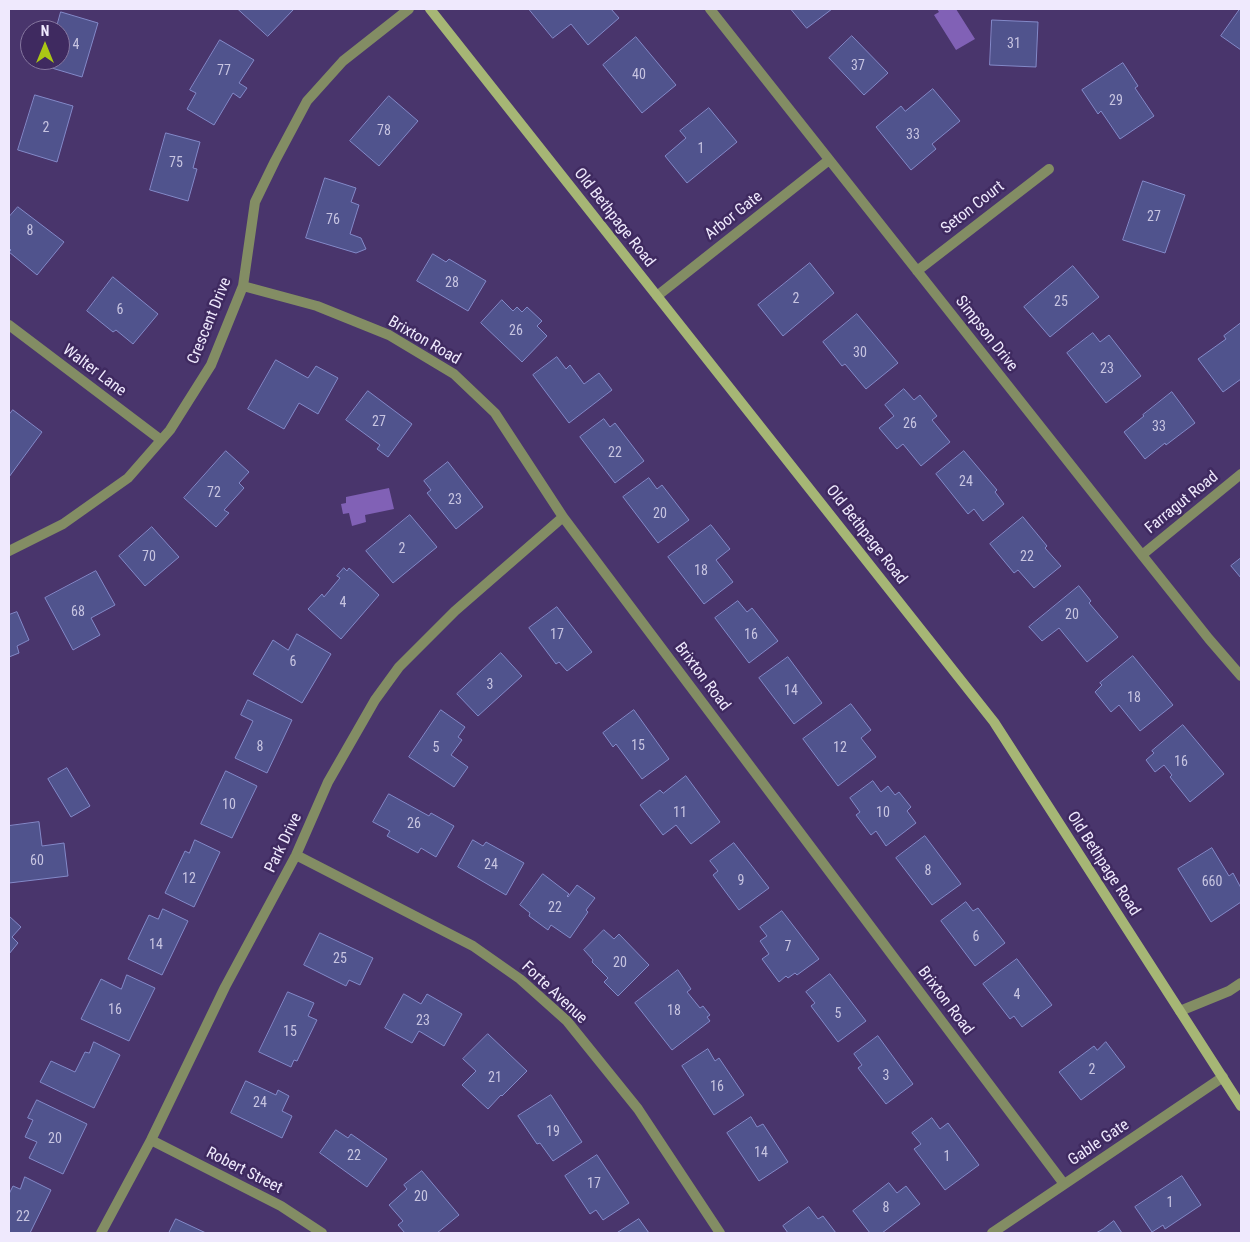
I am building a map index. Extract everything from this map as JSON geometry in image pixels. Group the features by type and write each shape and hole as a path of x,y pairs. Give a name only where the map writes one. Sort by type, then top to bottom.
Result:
{"main road":[{"name":"Old Bethpage Road","path":"430,9 994,722 1241,1106"}],"street":[{"name":"Crescent Drive","path":"9,552 63,524 128,478 170,430 211,365 243,286 255,202 307,101 343,60 409,9"},
{"name":"Simpson Drive","path":"710,9 1142,555 1241,676"},
{"name":"Arbor Gate","path":"657,296 829,160"},
{"name":"Seton Court","path":"917,271 1048,168"},
{"name":"Brixton Road","path":"243,286 317,306 389,335 454,374 495,413 563,517 1064,1184"},
{"name":"Walter Lane","path":"9,325 161,440"},
{"name":"Farragut Road","path":"1142,555 1241,474"},
{"name":"Park Drive","path":"101,1233 151,1140 226,987 296,855 328,782 376,700 400,667 455,611 563,517"},
{"name":"Forte Avenue","path":"296,855 473,946 520,979 567,1021 638,1109 720,1233"},
{"path":"1180,1011 1229,991 1241,983"},
{"name":"Gable Gate","path":"992,1233 1223,1077"},
{"name":"Robert Street","path":"151,1140 281,1206 322,1233"}],"shaded area":[{"path":"937,9 956,9 975,39 956,50 934,15 939,12"},
{"path":"389,488 394,509 365,515 366,522 352,526 349,513 343,514 341,504 346,503 346,497"}],"building":[{"path":"238,9 294,9 268,36"},
{"path":"529,9 611,9 619,18 588,45 571,24 553,38"},
{"path":"791,9 832,9 807,28"},
{"path":"1241,9 1241,50 1221,36"},
{"path":"61,12 98,23 82,77 58,70 70,70 70,20 59,20"},
{"path":"992,20 1038,22 1036,67 990,65"},
{"path":"852,36 888,73 864,95 829,58"},
{"path":"636,37 676,85 642,113 603,65"},
{"path":"220,40 254,60 239,83 247,88 240,98 233,93 214,125 187,109 196,93 190,90"},
{"path":"1123,63 1138,86 1135,88 1154,116 1120,139 1101,111 1098,114 1082,90"},
{"path":"933,89 960,121 932,144 936,149 911,170 876,127 901,106 905,111"},
{"path":"35,95 73,106 57,162 18,150"},
{"path":"389,96 418,121 379,166 350,141"},
{"path":"709,108 737,142 687,183 665,156 686,138 680,131"},
{"path":"166,133 200,142 193,168 197,169 188,201 150,190"},
{"path":"325,178 356,188 351,202 359,205 350,234 361,238 366,249 356,253 306,238"},
{"path":"1143,181 1185,195 1165,253 1123,240"},
{"path":"18,207 64,242 37,275 9,252 11,250 9,248 9,217"},
{"path":"433,254 446,262 449,259 486,281 468,311 417,281"},
{"path":"810,263 834,293 783,336 758,305"},
{"path":"1073,266 1099,297 1050,337 1024,307"},
{"path":"113,277 158,314 133,344 116,330 113,332 87,311"},
{"path":"502,300 513,311 517,307 522,312 527,307 542,321 537,326 547,336 522,362 481,323"},
{"path":"857,314 898,363 866,389 845,364 842,366 823,342"},
{"path":"1241,323 1241,379 1223,392 1198,359 1226,339 1224,336"},
{"path":"1093,333 1100,342 1109,335 1141,376 1106,403 1067,353"},
{"path":"557,357 566,369 570,365 584,384 599,373 612,390 569,423 533,375"},
{"path":"276,360 308,378 316,366 338,378 318,414 299,403 284,429 248,409"},
{"path":"904,389 914,400 920,395 937,416 932,420 950,442 921,466 903,444 897,449 879,428 894,416 885,405"},
{"path":"368,391 412,424 388,457 377,449 380,445 346,420"},
{"path":"1172,392 1195,423 1145,459 1124,432"},
{"path":"13,410 42,432 9,477 9,415"},
{"path":"604,419 610,427 615,423 644,461 615,483 580,437"},
{"path":"226,451 249,472 239,483 244,488 224,510 229,513 216,527 184,498"},
{"path":"964,451 997,490 995,492 1004,504 983,521 974,509 968,514 936,474"},
{"path":"448,462 483,507 456,529 427,493 431,490 424,481"},
{"path":"649,478 657,489 662,485 689,520 658,543 623,497"},
{"path":"410,515 437,547 393,583 366,551"},
{"path":"1023,517 1047,546 1045,548 1061,566 1034,588 1018,570 1014,573 990,544"},
{"path":"711,525 730,549 716,560 733,582 704,604 668,557"},
{"path":"152,527 179,557 145,586 119,556"},
{"path":"1241,558 1241,578 1231,566"},
{"path":"344,568 347,571 349,568 379,595 341,639 308,609 322,594 324,597 340,578 337,576"},
{"path":"96,571 115,605 91,618 100,635 73,650 45,598"},
{"path":"1079,586 1091,601 1089,603 1118,637 1087,662 1059,628 1042,641 1029,627"},
{"path":"738,601 747,612 752,608 778,641 749,663 715,618"},
{"path":"557,607 592,652 567,671 559,662 556,664 529,628"},
{"path":"17,612 29,640 17,646 19,653 9,657 9,615"},
{"path":"297,634 331,654 302,703 253,674 273,640 288,650"},
{"path":"501,653 522,676 478,716 457,694"},
{"path":"1133,656 1173,705 1140,731 1119,705 1111,712 1095,692 1102,685 1100,683"},
{"path":"788,657 822,703 794,724 759,678"},
{"path":"248,700 292,720 267,773 235,758 253,721 241,715"},
{"path":"851,704 871,730 861,738 876,757 838,786 803,739"},
{"path":"441,710 465,727 458,737 462,740 451,755 468,767 454,787 409,757"},
{"path":"634,710 669,759 642,779 616,744 613,747 603,733"},
{"path":"1183,725 1224,774 1190,802 1170,777 1172,775 1164,765 1155,772 1146,760 1154,753 1152,751"},
{"path":"67,768 90,806 71,817 48,779"},
{"path":"226,771 257,786 232,838 201,824"},
{"path":"686,776 720,822 691,844 676,825 663,835 640,805 660,790 663,793"},
{"path":"873,781 881,792 888,786 895,795 899,792 911,807 907,811 916,823 886,846 876,831 871,835 856,815 860,812 850,798"},
{"path":"389,794 429,816 431,813 454,826 436,857 421,848 418,853 387,836 390,831 373,822"},
{"path":"39,822 42,846 64,843 68,876 9,883 9,826"},
{"path":"925,836 961,884 932,905 896,858"},
{"path":"195,840 220,852 194,907 165,893 185,851 189,853"},
{"path":"473,840 483,846 486,842 524,863 506,895 458,867"},
{"path":"734,843 769,888 739,910 713,875 718,871 710,861"},
{"path":"1212,848 1229,876 1233,873 1241,888 1241,902 1211,922 1178,869"},
{"path":"543,874 569,894 568,897 577,885 595,898 570,938 551,925 548,930 529,916 530,913 520,905"},
{"path":"966,902 973,911 978,908 1005,943 975,966 941,921"},
{"path":"163,909 188,921 162,975 128,959 149,915 158,919"},
{"path":"782,911 819,959 797,975 795,973 788,978 786,976 779,982 762,959 769,954 760,941 767,936 760,927"},
{"path":"9,916 21,927 12,937 18,943 9,954"},
{"path":"604,930 614,939 619,934 649,965 618,996 604,982 608,978 592,962 593,960 584,950"},
{"path":"320,933 373,958 360,985 349,980 346,986 304,965"},
{"path":"1017,959 1052,1005 1022,1027 1014,1016 1010,1019 983,984"},
{"path":"678,970 691,989 687,992 700,1008 703,1006 710,1015 707,1017 710,1021 672,1050 635,1003"},
{"path":"830,974 866,1021 838,1042 811,1006 815,1003 806,992"},
{"path":"127,975 155,988 129,1041 81,1019 101,979 121,989"},
{"path":"288,992 314,1003 308,1016 317,1020 297,1061 294,1060 291,1067 259,1052"},
{"path":"404,994 421,1004 427,994 462,1014 444,1046 419,1031 412,1043 385,1028"},
{"path":"488,1034 527,1071 488,1109 462,1085 476,1071 463,1059"},
{"path":"878,1036 913,1084 886,1104 858,1068 862,1065 854,1054"},
{"path":"94,1042 120,1055 94,1108 40,1082 51,1061 75,1072 85,1052 89,1053"},
{"path":"1106,1042 1125,1067 1081,1100 1059,1072 1094,1046 1097,1050"},
{"path":"708,1049 715,1061 719,1058 744,1095 714,1115 682,1066"},
{"path":"246,1081 276,1095 278,1090 289,1096 282,1111 292,1116 282,1138 231,1113"},
{"path":"551,1095 582,1142 553,1161 540,1143 537,1144 518,1116"},
{"path":"37,1100 87,1124 63,1174 29,1158 37,1142 25,1137 33,1120 28,1118"},
{"path":"751,1117 757,1127 763,1124 788,1162 759,1181 727,1133"},
{"path":"932,1118 940,1129 948,1123 979,1165 945,1190 914,1149 921,1144 912,1133"},
{"path":"336,1130 348,1138 351,1134 387,1159 367,1187 320,1153"},
{"path":"597,1155 629,1203 603,1220 596,1210 590,1214 565,1176"},
{"path":"422,1171 459,1215 437,1233 405,1233 398,1225 403,1221 389,1205 407,1189 404,1185"},
{"path":"1182,1176 1201,1205 1165,1229 1163,1225 1152,1232 1135,1207"},
{"path":"25,1177 51,1190 30,1233 9,1233 9,1194 13,1186 20,1189"},
{"path":"889,1183 897,1193 906,1186 920,1204 882,1233 870,1233 853,1211"},
{"path":"809,1207 818,1219 823,1216 836,1233 788,1233 783,1226"},
{"path":"176,1219 206,1233 169,1233"},
{"path":"639,1219 649,1233 617,1233"},
{"path":"1114,1221 1122,1233 1096,1233 1103,1229"}]}
